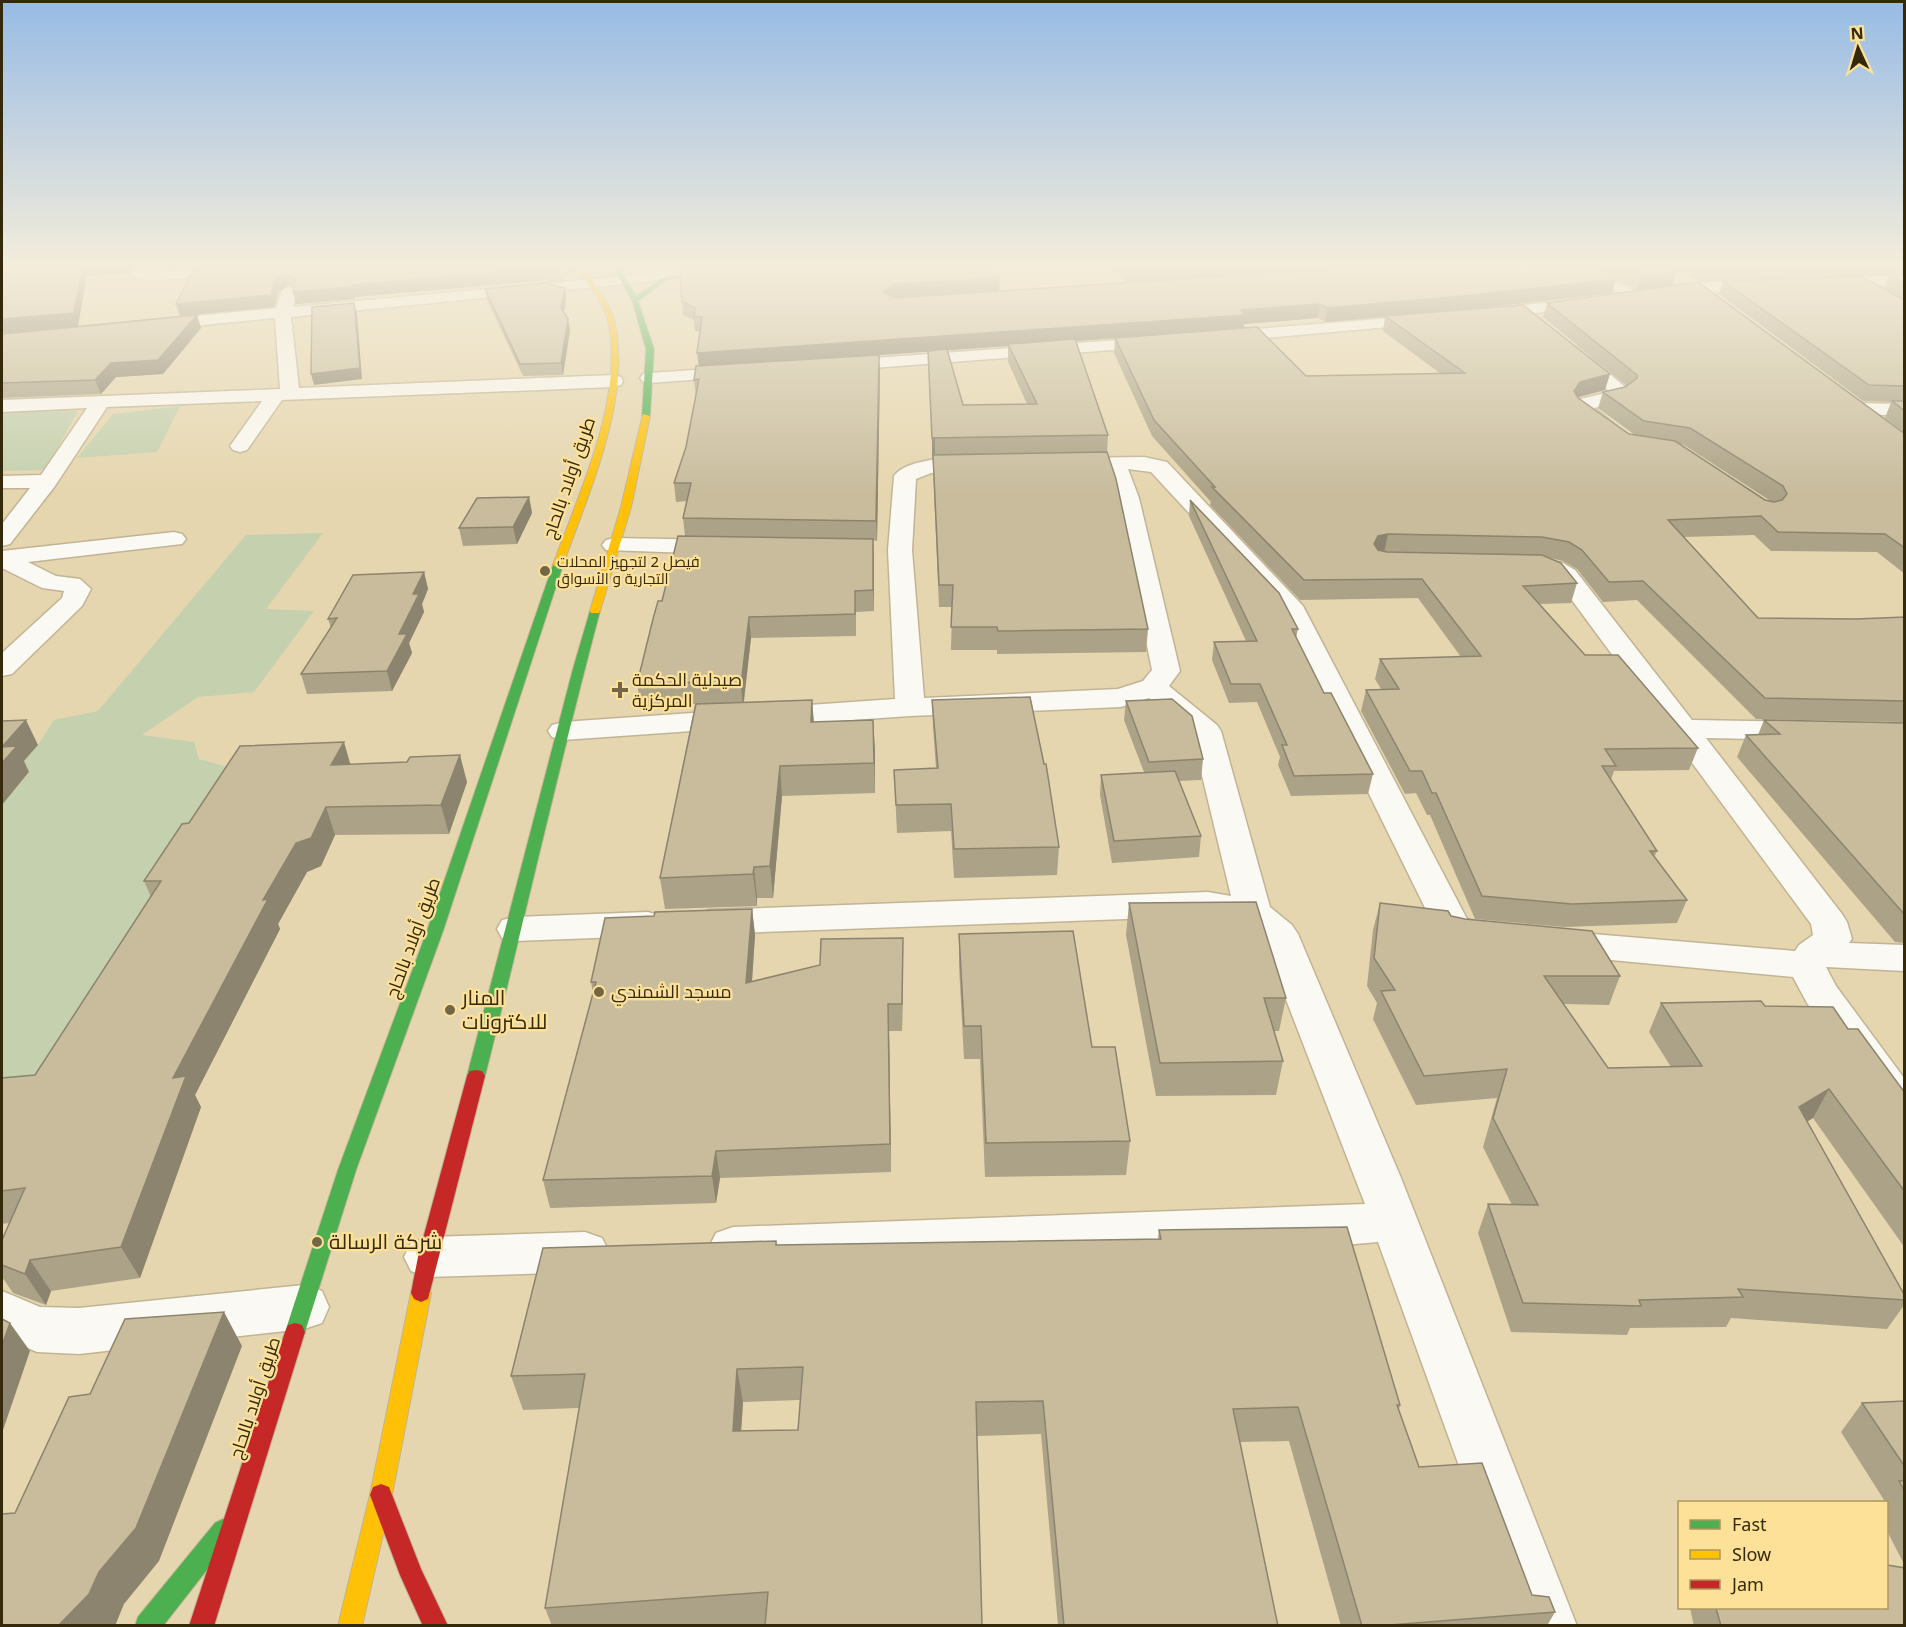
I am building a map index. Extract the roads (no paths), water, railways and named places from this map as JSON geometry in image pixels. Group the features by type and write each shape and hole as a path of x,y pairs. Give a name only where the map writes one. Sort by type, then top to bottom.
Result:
{"main road":[{"name":"طريق أولاد بالحاج","path":"201,1626 347,1170 432,942 609,414 614,381 614,341"},
{"path":"350,1626 381,1495 428,1257 515,929 563,731 626,507 646,414 650,349 648,341"},
{"path":"381,1495 412,1575 436,1626"},
{"path":"147,1626 237,1513"}],"street":[{"path":"240,446 284,394 284,341"},
{"path":"813,368 1166,341"},
{"path":"1560,341 1622,392 1613,398 1582,404 1582,408 1627,442"},
{"path":"649,378 755,371"},
{"path":"2,406 614,381"},
{"path":"2,539 47,481 101,402"},
{"path":"1880,426 1852,405 1905,410"},
{"path":"563,731 910,706 1121,698 1153,687 1166,671 1128,498 1115,463"},
{"path":"1047,464 1144,463 1160,467 1290,606 1457,933 1809,959 1905,958"},
{"path":"910,706 888,550 905,476 916,469 935,466 1002,465"},
{"path":"2,482 47,481"},
{"path":"2,558 174,539"},
{"path":"614,544 746,547"},
{"path":"2,558 51,582 71,584 78,589 73,601 2,668"},
{"path":"1514,565 1554,568 1566,575 1829,922 1833,939 1809,959"},
{"path":"1153,687 1206,731 1253,912"},
{"path":"1683,729 1835,732"},
{"path":"515,929 1208,904 1253,912 1279,934 1378,1178 1548,1626"},
{"path":"1809,959 1821,993 1905,1109"},
{"path":"690,1248 1332,1226 1393,1221"},
{"path":"428,1257 630,1250"},
{"path":"2,1313 37,1329 78,1331 304,1307"}],"place":[{"name":"فيصل 2 لتجهيز المحلات التجارية و الأسواق","path":"545,571"},
{"name":"صيدلية الحكمة المركزية","path":"620,690"},
{"name":"مسجد الشمندي","path":"599,992"},
{"name":"المنار للاكترونات","path":"450,1010"},
{"name":"شركة الرسالة","path":"317,1242"}]}
